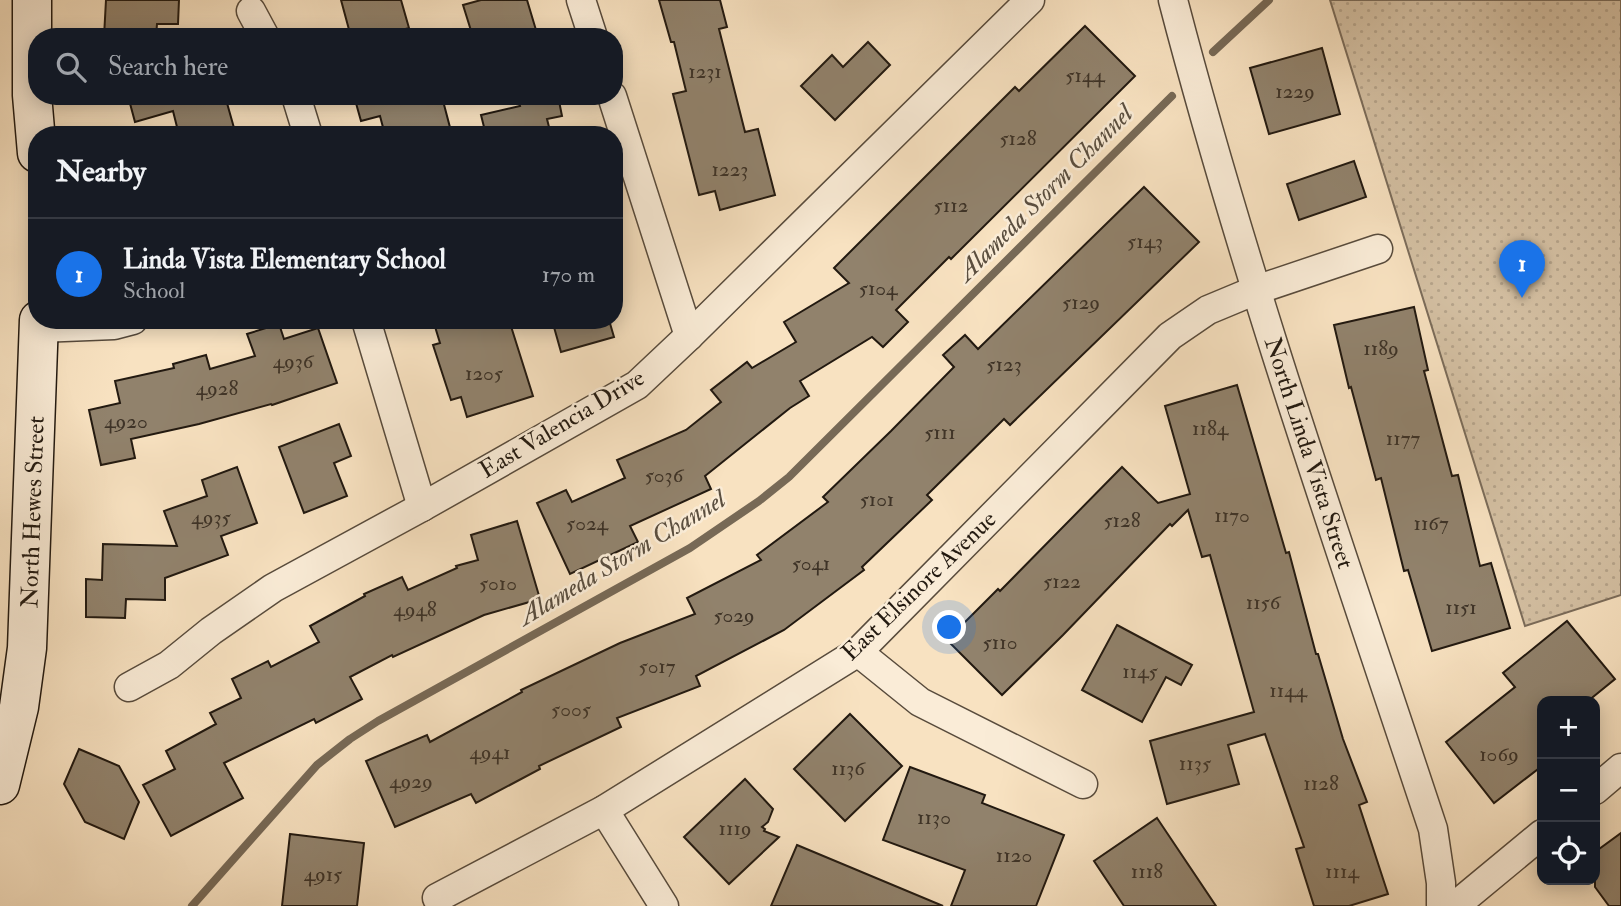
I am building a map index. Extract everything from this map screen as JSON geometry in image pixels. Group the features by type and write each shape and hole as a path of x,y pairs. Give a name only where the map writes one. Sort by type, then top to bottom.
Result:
{"main road":[{"path":"32,0 32,28"},
{"path":"34,105 35,126"},
{"name":"North Hewes Street","path":"0,785 19,707 27,648 38,329"}],"street":[{"path":"581,0 590,28"},
{"name":"East Valencia Drive","path":"129,687 169,665 211,631 273,588 637,385 1030,0"},
{"name":"North Linda Vista Street","path":"1173,0 1195,85 1256,290 1433,829 1441,883 1441,906"},
{"path":"251,11 260,28"},
{"path":"299,105 305,126"},
{"path":"615,105 622,126"},
{"path":"623,130 689,336"},
{"name":"East Elsinore Avenue","path":"437,898 604,810 858,652 1170,336 1208,310 1256,290 1378,249"},
{"path":"369,329 422,506"},
{"path":"858,652 920,702 1083,784"},
{"path":"1600,786 1621,768"},
{"path":"604,810 664,906"},
{"path":"1455,906 1537,838"}],"shaded area":[{"path":"1330,0 1621,0 1621,595 1525,626"}],"building":[{"path":"106,0 179,0 178,24 157,24 157,28 104,28"},
{"path":"341,0 401,0 409,28 349,28"},
{"path":"481,0 527,0 535,28 470,28 463,5"},
{"path":"659,0 720,0 727,27 719,29 745,132 758,129 775,195 720,210 715,191 699,195 673,94 686,91 674,42 671,42"},
{"path":"1085,26 1135,76 896,310 908,322 883,347 872,337 800,381 809,396 705,476 711,489 630,526 638,542 570,574 537,503 566,490 572,502 625,478 617,460 686,430 721,402 711,390 747,362 752,368 796,342 784,322 849,283 834,268 1015,87 1019,91"},
{"path":"868,42 890,65 835,120 801,86 832,55 843,67"},
{"path":"1322,48 1340,114 1269,134 1250,68"},
{"path":"130,105 228,105 233,126 177,126 173,111 135,122"},
{"path":"357,105 444,105 450,126 383,126 380,116 361,121"},
{"path":"560,105 562,116 547,119 549,126 484,126 481,115 520,106"},
{"path":"1354,161 1366,197 1299,220 1287,184"},
{"path":"1144,187 1199,242 1010,425 1004,419 927,495 932,500 862,567 864,570 784,630 696,676 700,686 617,718 621,727 539,766 540,769 476,803 471,794 395,827 366,761 427,735 430,742 522,692 521,690 620,643 695,614 687,598 761,560 757,555 828,502 823,497 954,367 943,355 965,335 978,349"},
{"path":"1414,307 1428,370 1424,371 1452,476 1458,475 1480,566 1491,563 1510,628 1432,651 1408,570 1404,571 1381,478 1376,480 1334,325"},
{"path":"263,329 281,329 284,339 318,329 337,383 272,405 131,439 135,458 101,465 89,410 120,403 115,381 174,368 173,364 206,355 210,369 255,356 247,334"},
{"path":"436,329 512,329 533,396 467,417 461,397 451,400 433,345 440,343"},
{"path":"555,329 612,329 614,337 561,352"},
{"path":"1237,385 1286,553 1289,552 1316,654 1343,739 1367,802 1359,805 1388,894 1349,906 1314,906 1296,849 1304,847 1265,734 1228,745 1239,784 1167,804 1150,741 1254,712 1210,555 1202,557 1188,510 1172,526 1170,524 1002,695 947,640 998,589 1000,591 1122,467 1158,503 1190,494 1165,406"},
{"path":"339,424 351,456 334,463 347,496 304,513 279,447"},
{"path":"237,467 257,523 221,536 228,555 165,578 165,600 126,599 125,618 86,617 86,579 102,580 103,544 177,546 164,511 207,496 202,480"},
{"path":"517,521 540,599 484,615 393,657 392,655 350,677 362,699 316,723 314,719 224,763 243,798 171,836 143,785 175,769 166,751 216,724 210,713 241,698 232,679 268,661 271,667 319,642 310,626 365,596 364,594 402,577 408,590 457,568 456,566 478,560 471,535"},
{"path":"1567,621 1615,679 1594,696 1537,696 1537,770 1494,803 1446,742 1515,687 1503,673"},
{"path":"1117,625 1192,665 1181,685 1166,677 1142,722 1082,690"},
{"path":"850,714 902,766 845,821 794,769"},
{"path":"79,749 119,766 139,802 124,839 85,822 64,784"},
{"path":"910,767 985,795 982,803 1064,835 1036,906 951,906 965,870 883,840"},
{"path":"745,779 773,809 768,822 762,827 764,831 779,837 729,884 684,837"},
{"path":"1157,818 1216,906 1124,906 1094,861"},
{"path":"1621,833 1621,906 1609,906 1595,887 1600,885 1600,848"},
{"path":"290,834 364,843 357,906 282,906"},
{"path":"797,845 943,906 771,906"}],"waterway":[{"name":"Alameda Storm Channel","path":"1213,52 1269,0"},
{"name":"Alameda Storm Channel","path":"192,906 317,765 350,739 690,548 789,477 1172,96"}],"place":[{"name":"Linda Vista Elementary School","path":"1522,298"}]}
